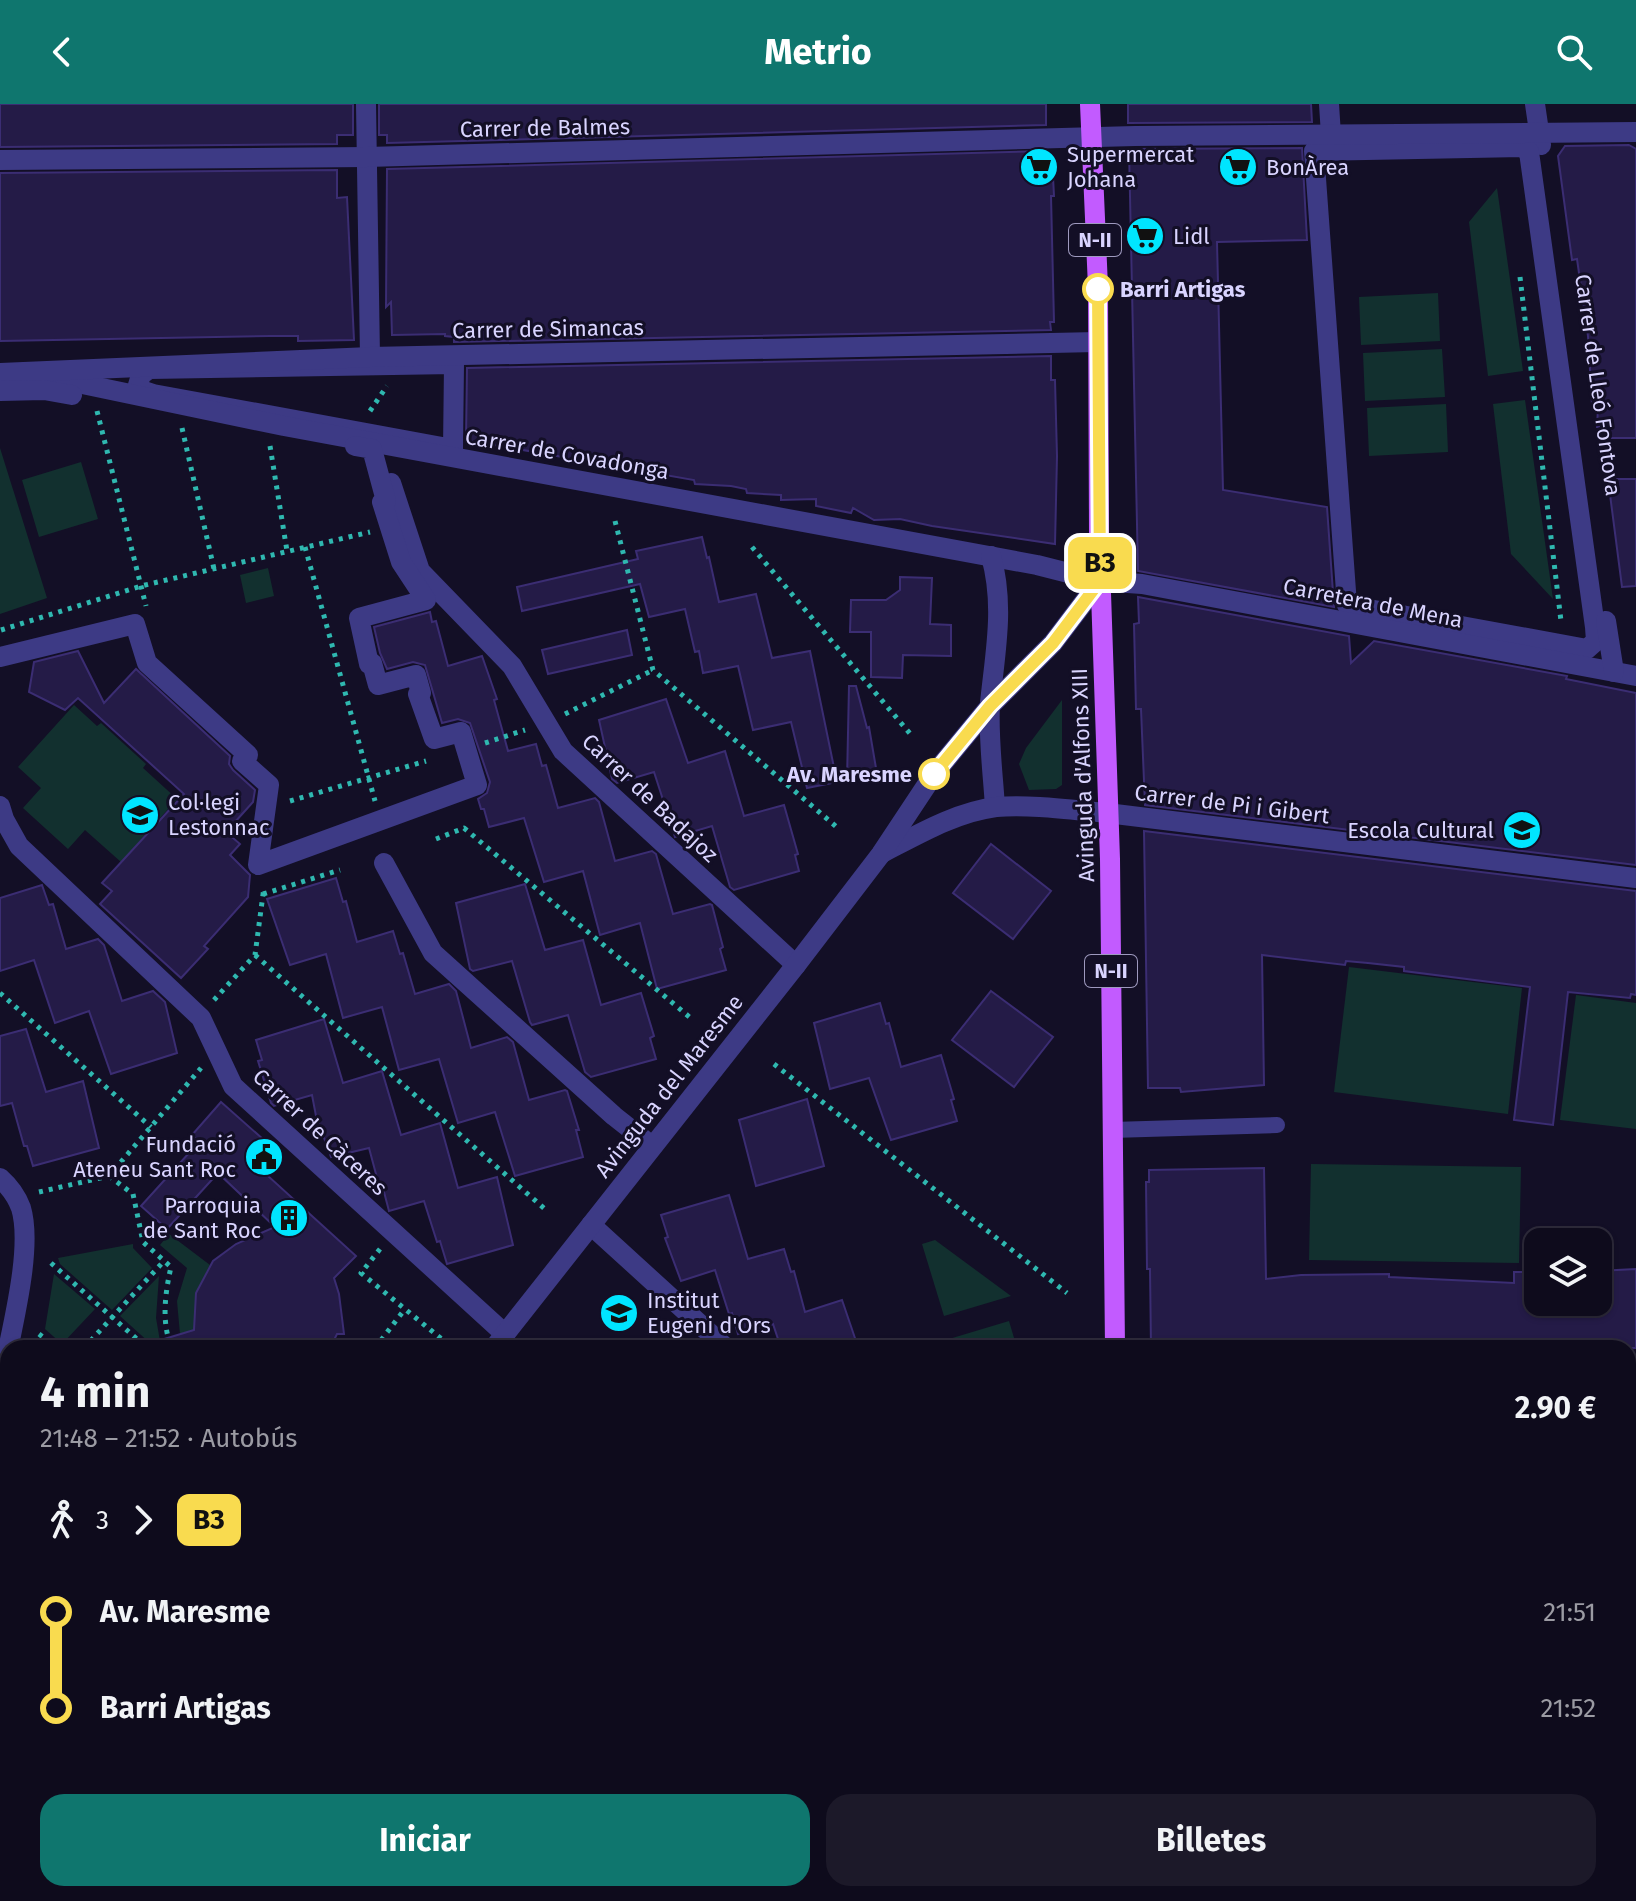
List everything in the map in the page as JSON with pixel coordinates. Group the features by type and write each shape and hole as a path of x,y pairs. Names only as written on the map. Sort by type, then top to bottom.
{"main road":[{"name":"Avinguda d'Alfons XIII","path":"1090,104 1098,287 1100,581 1107,813 1115,1340"}],"street":[{"path":"366,104 370,357"},
{"name":"Carrer de Lleó Fontova","path":"1535,104 1614,672"},
{"name":"Carrer de Balmes","path":"0,160 367,157 1091,139 1330,120 1540,133 1636,132"},
{"path":"1522,147 1529,152 1596,641 1591,648 1347,605 1315,155 1314,151 1522,147"},
{"name":"Carrer de Simancas","path":"0,373 370,357 1097,342"},
{"path":"454,364 453,449 148,393 138,385 139,378 146,370 153,369 401,365 454,364"},
{"name":"Carrer de Covadonga","path":"25,372 284,426 1049,567 1100,581"},
{"path":"0,391 44,390 372,449 386,501 382,502 401,562 426,600 359,618 369,664 372,663 378,685 416,675 421,693 418,694 434,739 461,732 477,785 258,865 269,785 242,761 248,755 147,663 135,624 0,657"},
{"name":"Carrer de Badajoz","path":"383,444 386,469 420,571 512,666 563,751 796,965"},
{"path":"991,556 996,575 999,639 990,706 995,807"},
{"name":"Carretera de Mena","path":"1100,581 1142,584 1636,676"},
{"name":"Avinguda del Maresme","path":"501,1340 881,854 934,774 990,706 1053,643 1100,581"},
{"name":"Carrer de Càceres","path":"0,806 19,846 201,1018 233,1086 499,1340"},
{"name":"Avinguda del Maresme","path":"881,854 943,823 995,807 1107,813"},
{"name":"Carrer de Pi i Gibert","path":"1107,813 1636,878"},
{"path":"384,863 433,953 614,1116 652,1146"},
{"path":"0,1178 9,1185 21,1208 24,1235 9,1340"},
{"path":"591,1225 717,1340"}],"lane":[{"path":"1112,1130 1277,1125"}],"path":[{"path":"1520,276 1562,630"},
{"path":"355,431 401,365"},
{"path":"97,411 148,614"},
{"path":"182,428 214,569"},
{"path":"270,446 287,551"},
{"path":"615,521 653,670 839,829"},
{"path":"0,630 141,586 371,531"},
{"path":"305,547 377,813"},
{"path":"752,547 912,736"},
{"path":"560,717 653,670"},
{"path":"277,804 466,750 526,729"},
{"path":"436,839 464,828 693,1020"},
{"path":"208,1007 255,955 268,861"},
{"path":"263,894 340,870"},
{"path":"255,955 546,1210"},
{"path":"0,993 151,1127"},
{"path":"38,1193 109,1176 204,1064"},
{"path":"774,1064 1067,1293"},
{"path":"109,1176 133,1194 143,1242 171,1267 166,1305 171,1340"},
{"path":"380,1249 361,1273 443,1340"},
{"path":"91,1340 164,1261"},
{"path":"51,1263 138,1340"},
{"path":"381,1340 405,1309"},
{"path":"39,1334 47,1340"}],"green space":[{"path":"1497,188 1523,371 1488,376 1469,222"},
{"path":"1438,293 1440,341 1361,345 1359,297"},
{"path":"1442,349 1445,397 1365,401 1363,353"},
{"path":"1525,400 1553,599 1511,554 1493,404"},
{"path":"1446,404 1448,452 1369,456 1367,408"},
{"path":"0,448 47,598 0,614"},
{"path":"81,462 98,519 39,537 22,480"},
{"path":"268,568 274,596 246,603 240,575"},
{"path":"1062,700 1062,785 1056,789 1029,790 1019,764 1026,748"},
{"path":"74,705 97,726 101,723 146,764 143,768 177,799 121,862 85,830 68,849 23,808 41,788 18,767"},
{"path":"1349,967 1522,988 1508,1114 1334,1092"},
{"path":"1576,995 1636,1003 1636,1129 1560,1120"},
{"path":"1311,1164 1521,1167 1519,1263 1309,1260"},
{"path":"169,1234 210,1265 196,1293 196,1329 180,1334 177,1301 187,1268 160,1245"},
{"path":"935,1240 1011,1296 944,1316 922,1244"},
{"path":"133,1244 133,1248 152,1268 112,1310 60,1264 58,1258"},
{"path":"54,1274 95,1309 66,1340 57,1340 45,1329"},
{"path":"159,1276 156,1318 160,1340 147,1340 120,1316"},
{"path":"1009,1321 1015,1340 946,1340"}],"building":[{"path":"0,104 353,104 353,135 337,135 337,144 0,147"},
{"path":"379,104 1046,104 1046,125 387,143 387,135 379,135"},
{"path":"1128,104 1311,104 1312,122 1128,123"},
{"path":"1629,145 1636,149 1636,438 1602,438 1600,427 1597,427 1598,408 1592,404 1588,336 1577,259 1572,260 1558,156 1565,146"},
{"path":"1302,148 1307,240 1217,242 1223,490 1327,507 1334,607 1138,571 1129,149"},
{"path":"1046,151 1052,157 1054,196 1051,196 1054,322 1050,322 1051,330 454,342 454,337 445,334 392,335 391,302 386,307 387,169"},
{"path":"337,170 337,198 347,197 354,340 298,341 298,336 270,336 0,341 0,173"},
{"path":"1051,356 1051,380 1055,380 1057,456 1055,544 900,519 874,520 853,508 851,513 816,506 816,499 781,500 781,495 747,493 746,489 731,486 695,484 694,480 466,440 467,368"},
{"path":"1608,479 1636,479 1636,586 1622,587"},
{"path":"702,537 719,602 756,594 772,658 810,651 837,782 807,788 791,722 753,730 738,666 703,673 685,609 649,617 640,584 522,611 517,587 638,559 636,551"},
{"path":"900,577 932,578 930,624 951,625 951,656 903,655 902,678 871,677 871,632 850,632 851,600 886,600 900,590"},
{"path":"1138,597 1349,636 1351,663 1374,641 1567,676 1566,679 1636,693 1636,865 1145,805 1141,709 1136,709 1134,624 1139,623"},
{"path":"430,612 432,622 436,621 448,666 482,656 497,699 494,700 508,751 536,744 542,766 546,765 558,808 595,798 599,802 615,861 652,851 656,854 673,914 712,905 726,970 657,989 640,923 600,935 583,871 544,882 524,818 489,827 478,799 487,793 490,782 470,723 458,719 442,723 425,665 413,662 387,669 380,653 374,627"},
{"path":"627,630 632,655 548,674 542,650"},
{"path":"78,651 104,703 136,669 230,756 229,764 233,770 255,790 253,802 226,832 240,844 230,855 250,875 248,897 204,946 208,949 181,978 100,904 112,891 102,883 184,794 78,698 65,710 29,692 34,662"},
{"path":"849,686 856,686 869,727 877,774 847,780"},
{"path":"666,699 688,763 725,751 744,816 784,805 798,854 795,855 799,871 734,890 730,887 712,826 675,837 654,772 617,783 612,779 599,720"},
{"path":"1144,831 1636,891 1636,995 1631,994 1630,998 1568,992 1553,1125 1514,1120 1530,987 1404,971 1404,967 1368,963 1346,961 1345,965 1262,955 1264,1085 1181,1092 1180,1088 1148,1088"},
{"path":"991,844 1051,891 1013,939 953,893"},
{"path":"336,878 357,942 393,931 415,994 449,984 456,991 471,1048 507,1037 513,1042 529,1100 567,1091 579,1130 576,1130 583,1157 515,1176 495,1112 458,1123 439,1059 399,1070 382,1007 343,1018 326,954 290,965 267,899"},
{"path":"525,884 545,950 583,940 601,1005 641,993 654,1036 650,1038 656,1059 591,1077 585,1072 568,1015 532,1025 512,961 473,971 470,969 456,903"},
{"path":"42,885 49,905 53,904 66,949 98,939 104,945 122,1001 153,991 165,1002 177,1053 111,1074 89,1011 55,1023 34,960 0,971 0,898"},
{"path":"991,991 1053,1037 1014,1087 952,1040"},
{"path":"880,1003 901,1067 941,1055 957,1121 891,1140 869,1078 830,1089 814,1023"},
{"path":"324,1019 343,1083 382,1071 401,1135 440,1123 458,1188 497,1177 513,1245 447,1264 424,1201 389,1211 369,1148 331,1157 312,1095 274,1106 271,1103 258,1061 262,1060 256,1040"},
{"path":"26,1029 46,1092 83,1081 99,1148 33,1166 12,1103 0,1106 0,1036"},
{"path":"807,1099 824,1166 756,1186 739,1120"},
{"name":"Parroquia de Sant Roc","path":"221,1102 273,1148 257,1166 356,1256 334,1278 344,1334 337,1334 334,1340 161,1340 194,1330 196,1293 213,1261 236,1244 275,1227 218,1173 167,1229 141,1206 199,1142 192,1135"},
{"path":"1264,1168 1266,1279 1301,1275 1389,1274 1389,1277 1514,1283 1514,1272 1524,1272 1524,1316 1612,1316 1612,1270 1636,1269 1636,1340 1151,1340 1150,1269 1147,1269 1146,1182 1149,1182 1149,1170"},
{"path":"729,1195 748,1259 784,1249 791,1272 794,1271 805,1312 842,1300 856,1340 778,1340 773,1324 738,1334 715,1270 681,1281 665,1238 668,1237 661,1215"}],"bus line":[{"name":"B3","path":"934,774 990,706 1053,643 1100,581 1098,289"}],"place":[{"name":"Supermercat Johana","path":"1039,167"},
{"name":"BonÀrea","path":"1238,167"},
{"name":"Lidl","path":"1145,236"},
{"name":"Barri Artigas","path":"1098,289"},
{"name":"Av. Maresme","path":"934,774"},
{"name":"Col·legi Lestonnac","path":"140,815"},
{"name":"Escola Cultural","path":"1522,830"},
{"name":"Fundació Ateneu Sant Roc","path":"264,1157"},
{"name":"Parroquia de Sant Roc","path":"289,1218"},
{"name":"Institut Eugeni d'Ors","path":"619,1313"}]}
